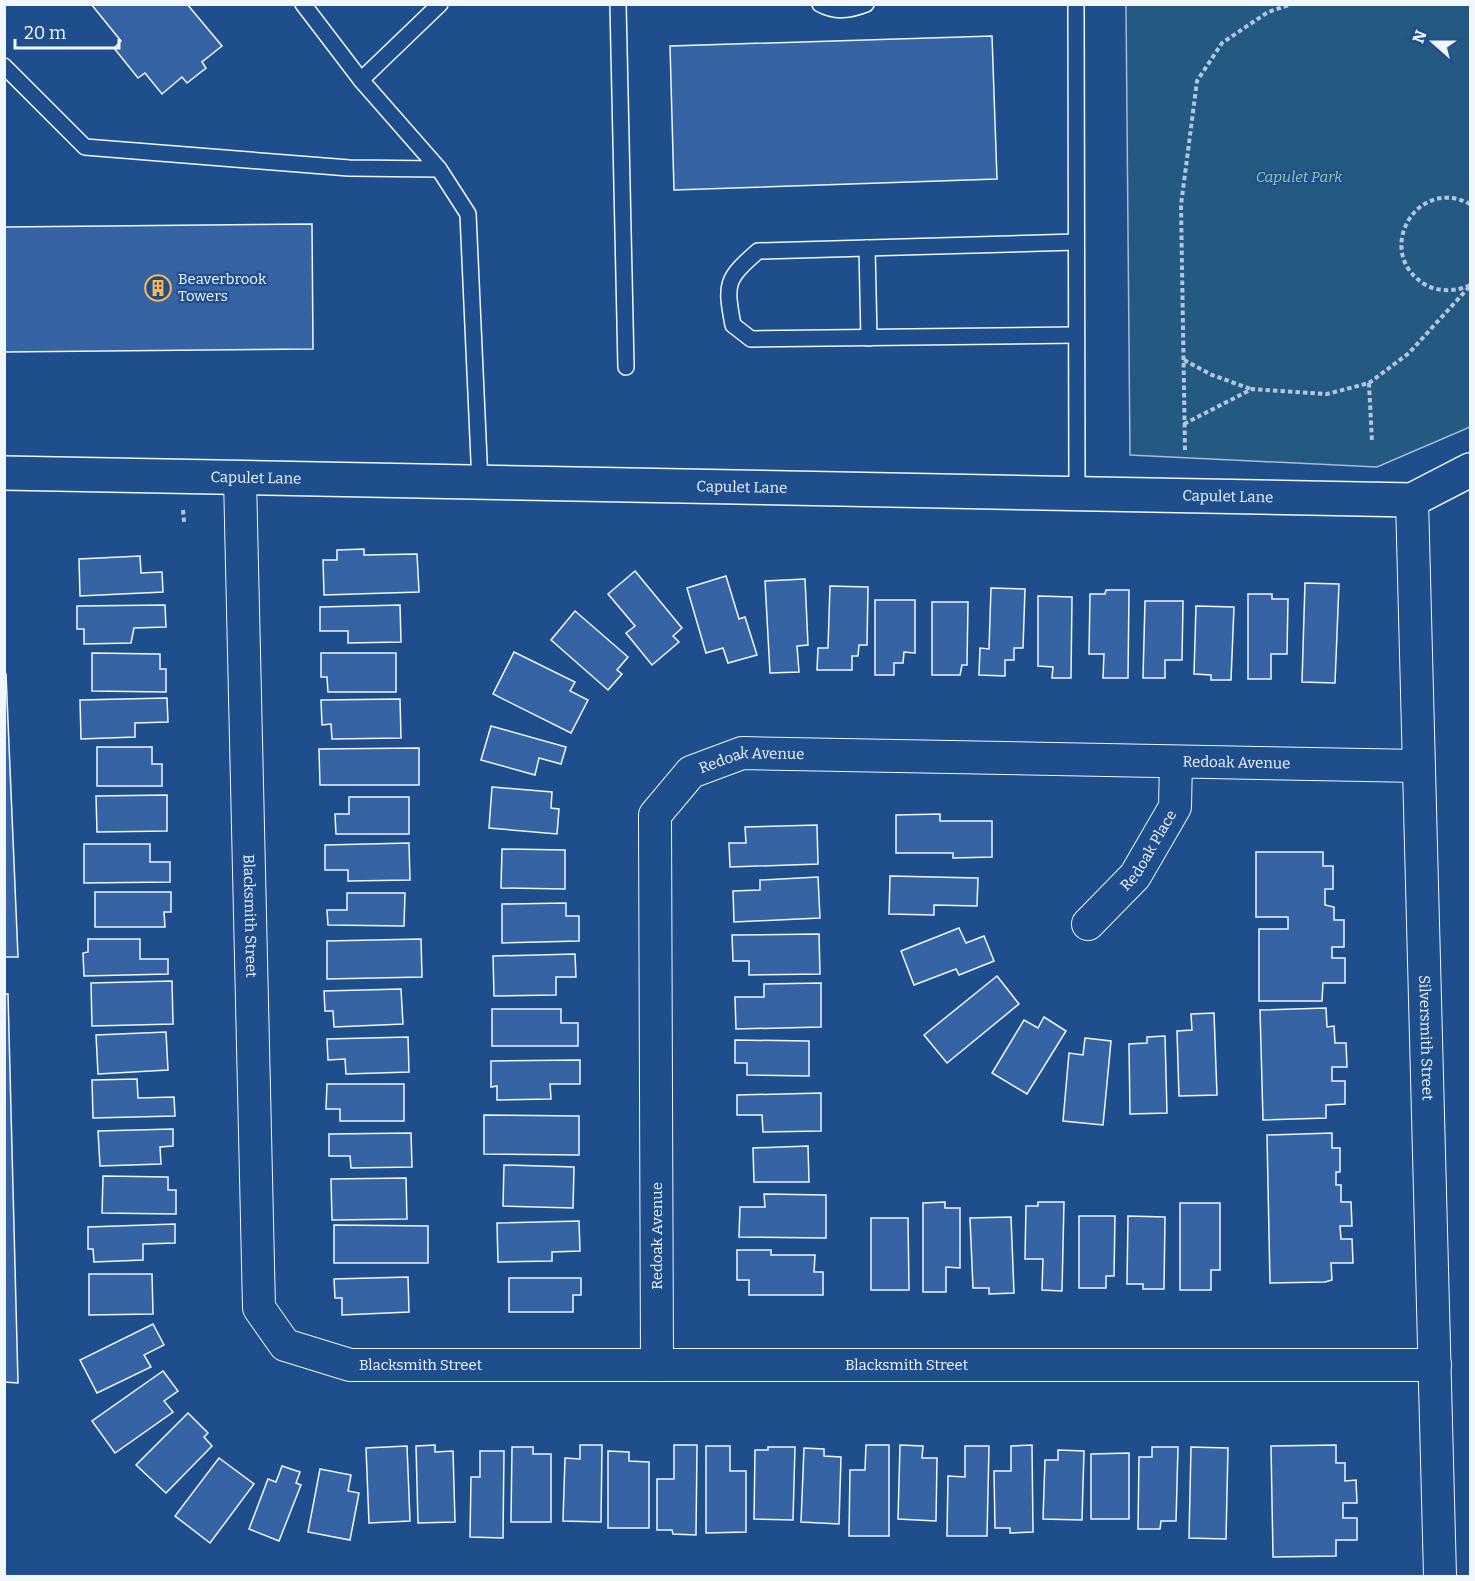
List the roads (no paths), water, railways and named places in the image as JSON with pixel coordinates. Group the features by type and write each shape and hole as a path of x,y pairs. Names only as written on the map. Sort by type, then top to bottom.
{"street":[{"name":"Capulet Lane","path":"4,473 1412,500 1470,470"},
{"name":"Blacksmith Street","path":"240,478 259,1308 285,1345 350,1365 1435,1365"},
{"name":"Silversmith Street","path":"1412,500 1440,1576"},
{"name":"Redoak Avenue","path":"657,1365 655,815 691,772 742,753 1419,766"},
{"name":"Redoak Place","path":"1088,924 1135,876 1174,807 1176,762"}],"lane":[{"path":"303,4 361,80 439,169 468,214 480,483"},
{"path":"361,80 440,4"},
{"path":"618,4 626,367"},
{"path":"820,4 828,9 848,11 866,4"},
{"path":"1076,4 1077,494"},
{"path":"4,66 85,147 349,168 439,169"},
{"path":"1076,242 758,251 736,271 727,293 733,325 751,339 1076,335"},
{"path":"867,248 868,338"}],"place":[{"name":"Beaverbrook Towers","path":"158,288"}],"park label":[{"name":"Capulet Park","path":"1299,177"}]}
